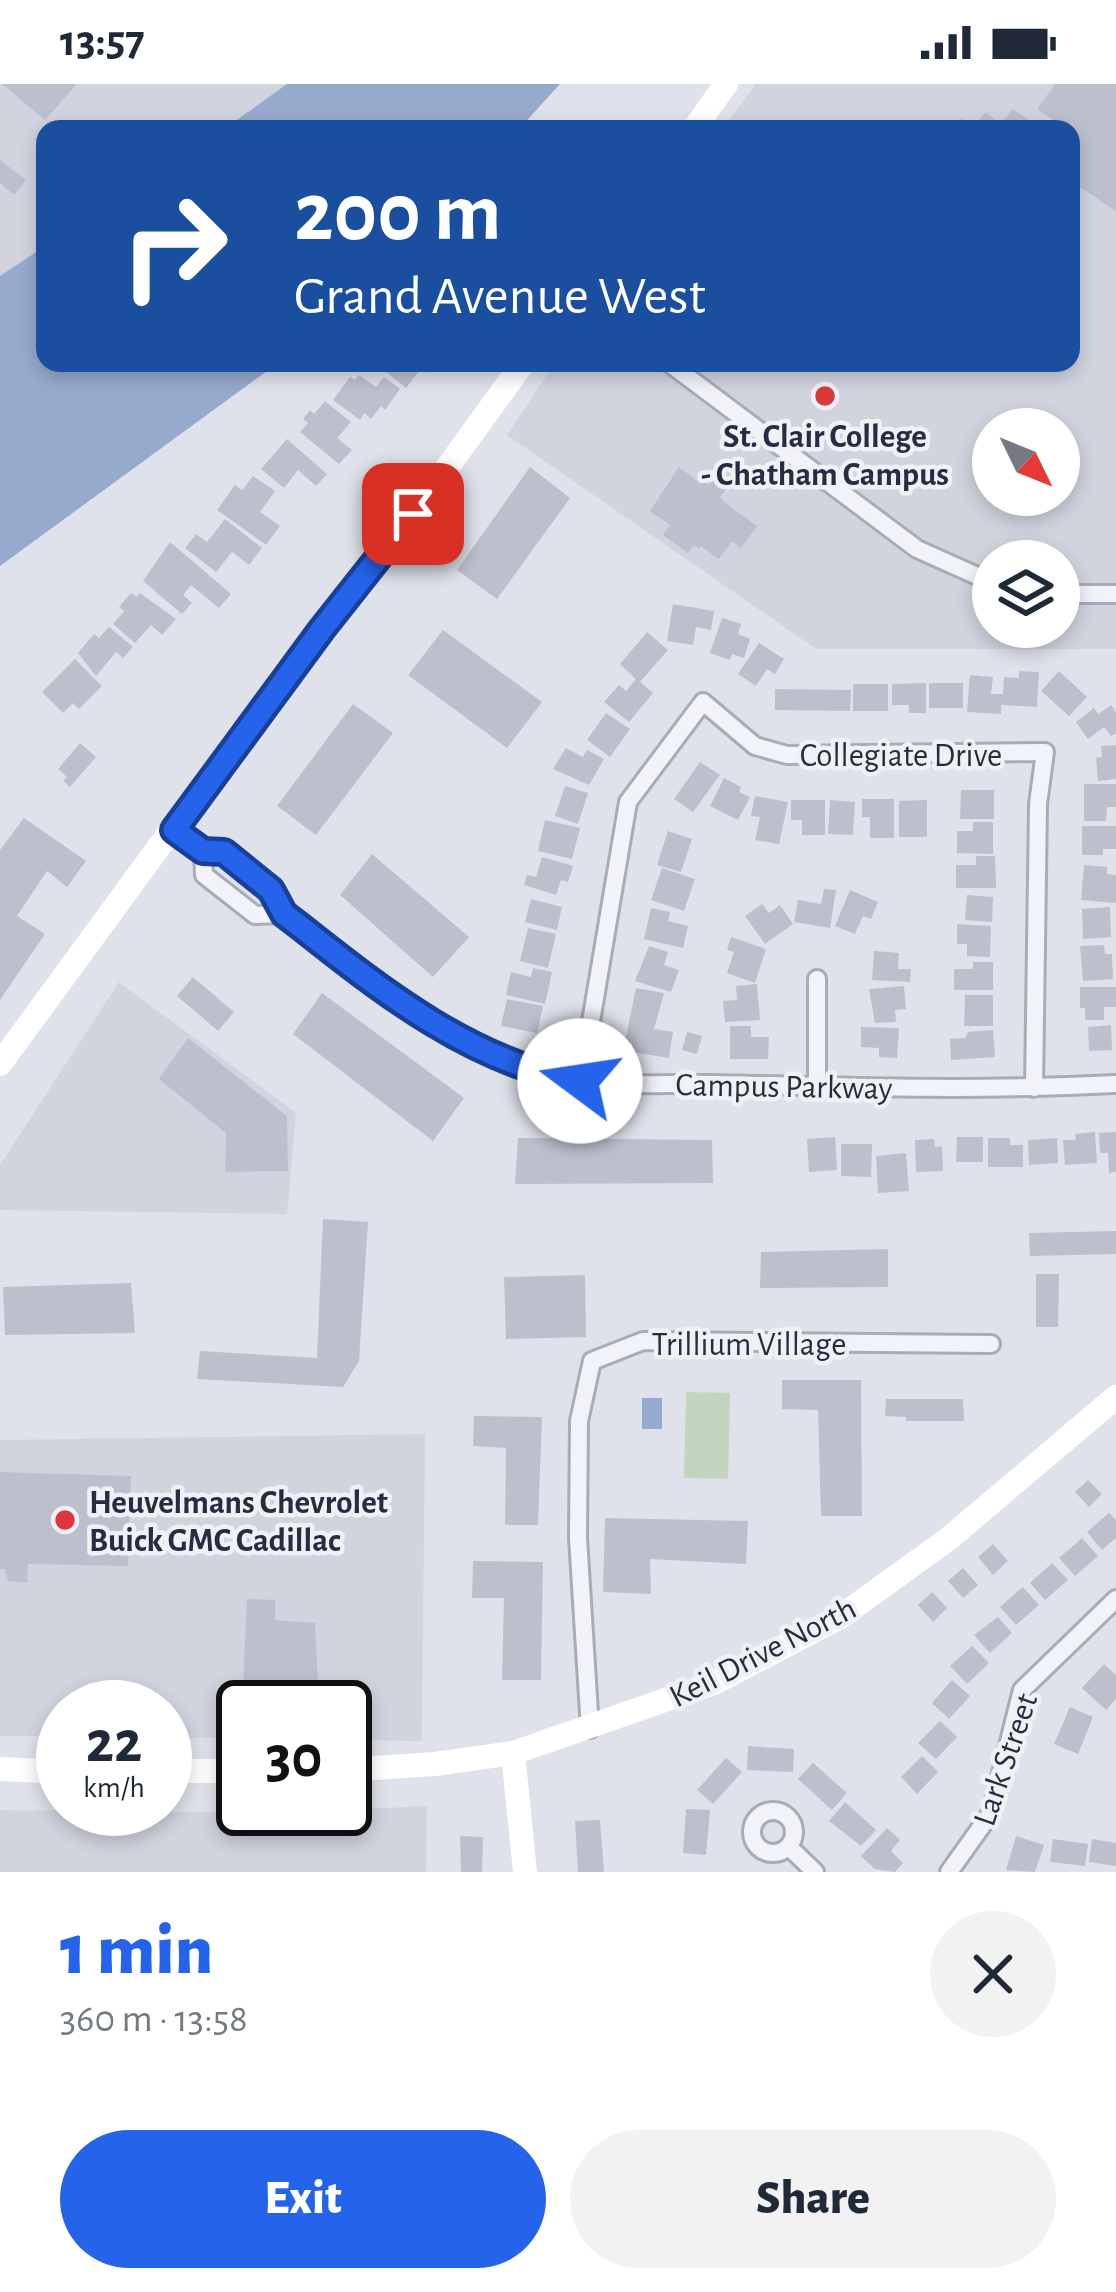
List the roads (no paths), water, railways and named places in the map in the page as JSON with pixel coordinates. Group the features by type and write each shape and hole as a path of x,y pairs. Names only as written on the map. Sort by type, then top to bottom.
{"street":[{"path":"700,120 726,84"},
{"path":"0,1064 516,372"},
{"path":"681,372 916,549 972,574"},
{"path":"1080,594 1116,594"},
{"name":"Collegiate Drive","path":"580,1081 628,802 703,701 755,746 787,755 1045,752 1038,805 1034,1088"},
{"name":"Campus Parkway","path":"174,830 203,851 224,852 271,890 284,914 460,1039 540,1074 580,1081 817,1087 1116,1084"},
{"name":"Campus Parkway","path":"203,851 204,875 255,915 284,914"},
{"path":"817,979 817,1087"},
{"name":"Trillium Village","path":"590,1729 578,1515 579,1421 592,1361 643,1341 992,1344"},
{"name":"Keil Drive North","path":"372,1768 513,1754 714,1683 840,1617 947,1540 1116,1396"},
{"name":"Lark Street","path":"949,1872 991,1813 1022,1690 1116,1599"},
{"path":"513,1754 525,1872"},
{"path":"0,1769 36,1771"},
{"path":"789,1846 815,1872"}],"water":[{"path":"287,84 560,84 527,120 237,120"},
{"path":"36,252 36,372 266,372 0,566 0,276"},
{"path":"642,1398 662,1398 662,1429 642,1429"}],"place":[{"name":"St. Clair College - Chatham Campus","path":"825,396"},
{"name":"Heuvelmans Chevrolet Buick GMC Cadillac","path":"65,1520"}]}
